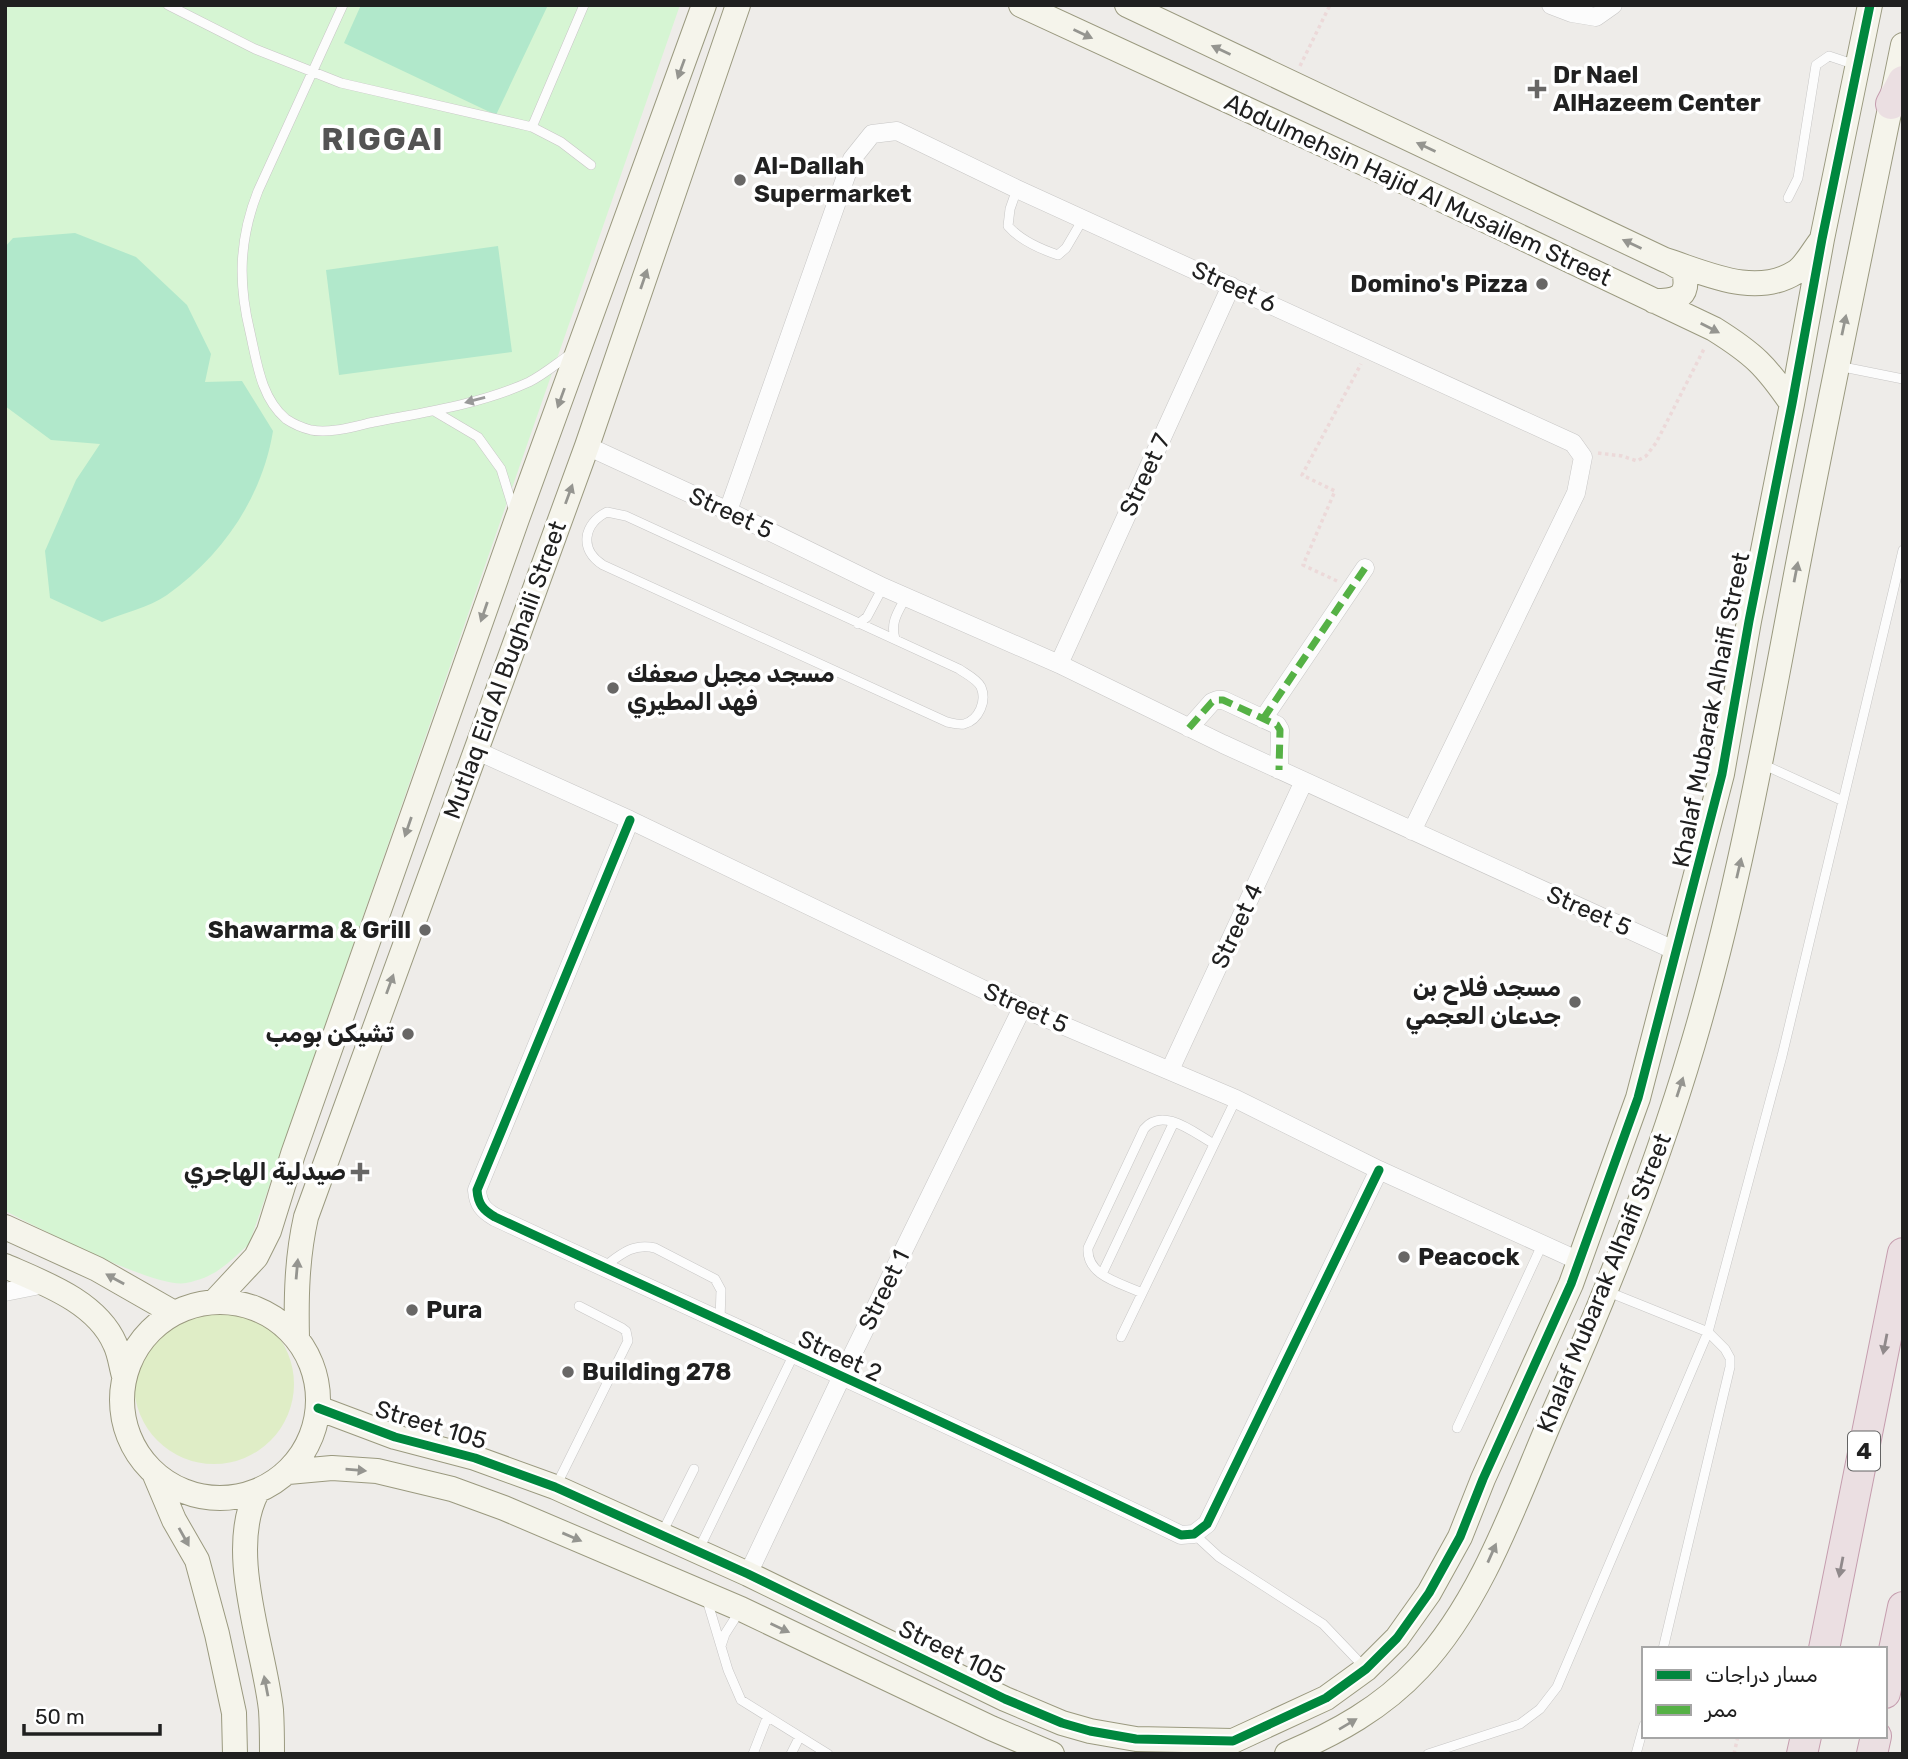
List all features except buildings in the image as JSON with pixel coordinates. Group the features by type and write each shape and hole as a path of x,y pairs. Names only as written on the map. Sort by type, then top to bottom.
{"highway":[{"name":"4","path":"1825,1647 1903,1252"},
{"path":"1887,1683 1903,1607"}],"street":[{"name":"Mutlaq Eid Al Bughaili Street","path":"215,1301 256,1257 269,1231 293,1154 517,519 705,5"},
{"name":"Mutlaq Eid Al Bughaili Street","path":"297,1338 299,1248 306,1217 587,446 738,5"},
{"name":"Abdulmehsin Hajid Al Musailem Street","path":"1021,5 1411,185 1714,330 1746,349 1769,370 1792,404"},
{"name":"Abdulmehsin Hajid Al Musailem Street","path":"1126,5 1665,260 1733,282 1766,283 1797,272 1822,239"},
{"path":"1551,5 1572,13 1595,17 1613,5"},
{"name":"Khalaf Mubarak Alhaifi Street","path":"1483,1479 1580,1261 1638,1098 1722,774 1822,239 1870,5"},
{"name":"Khalaf Mubarak Alhaifi Street","path":"1519,1492 1638,1210 1693,1047 1722,940 1760,763 1836,366 1897,92 1903,45"},
{"name":"Street 6","path":"728,511 852,159 872,134 897,131 1017,189 1573,443 1583,457"},
{"path":"1654,301 1672,301 1685,290 1684,271 1665,260"},
{"name":"Street 7","path":"1059,664 1231,286"},
{"name":"Street 5","path":"587,446 883,587 1059,664 1279,770 1676,951"},
{"path":"1412,831 1576,493 1583,457"},
{"path":"1263,719 1365,568"},
{"path":"1749,621 1758,635 1767,638 1782,631 1787,623"},
{"path":"1739,675 1744,668 1752,664 1762,665 1776,677"},
{"path":"1189,728 1212,702 1217,700 1276,725 1280,730 1279,770"},
{"name":"Street 5","path":"475,750 631,820 1022,1008 1236,1099 1379,1170 1580,1261"},
{"name":"Street 4","path":"1170,1070 1304,781"},
{"name":"Street 2","path":"631,820 477,1190 478,1202 485,1212 793,1356 1049,1471 1181,1535 1194,1534"},
{"name":"Street 1","path":"748,1574 1022,1008"},
{"path":"1194,1534 1207,1524 1379,1170"},
{"path":"5,1227 97,1269 174,1313"},
{"path":"5,1266 45,1284 95,1316 116,1346 124,1376"},
{"path":"5,1292 45,1284"},
{"path":"215,1301 246,1304 274,1317 297,1338 310,1359 317,1384 318,1408 313,1432 303,1453 288,1472 257,1492 230,1499 204,1498 178,1490 155,1475 137,1455 125,1430 121,1403 124,1376 135,1351 151,1329 174,1313 200,1303 215,1301"},
{"name":"Street 105","path":"318,1408 395,1437 475,1458 555,1487 748,1574 1005,1699 1062,1723 1136,1739 1233,1741 1326,1698 1366,1669 1396,1638 1429,1593 1460,1537 1483,1479"},
{"path":"288,1472 332,1468 377,1471 452,1489 504,1508 741,1609 991,1728 1052,1754"},
{"path":"155,1475 174,1520 197,1560 234,1713 235,1754"},
{"path":"1483,1479 1488,1489 1497,1495 1508,1496 1519,1492"},
{"path":"257,1492 248,1508 243,1542 271,1710 272,1754"},
{"path":"1287,1754 1326,1737 1370,1711 1421,1667 1459,1618 1481,1578 1519,1492"},
{"path":"991,1728 1006,1714 1008,1707 1005,1699"}],"lane":[{"path":"167,5 255,49 314,73 367,90 532,127 561,142 591,165"},
{"path":"343,5 258,191 251,208 243,244 241,273 244,306 262,382 271,404 288,421 311,430 335,429 434,411 488,397 530,381 579,348"},
{"path":"532,127 583,5"},
{"path":"1788,198 1798,178 1816,65 1829,56 1858,65"},
{"path":"1017,189 1008,226 1016,235 1049,252 1058,255 1066,248 1083,219"},
{"path":"1836,366 1903,379"},
{"path":"434,411 478,437 501,469 517,519"},
{"path":"607,512 626,516 858,624 959,669 976,681 982,688 983,703 975,717 962,724 947,722 603,565 593,558 588,548 588,533 595,518 607,512"},
{"path":"1428,1754 1520,1724 1541,1709 1557,1687 1708,1332 1782,1056 1903,550"},
{"path":"858,624 867,617 883,587"},
{"path":"895,639 892,629 894,618 906,597"},
{"path":"1760,763 1843,801"},
{"path":"1121,1337 1236,1099"},
{"path":"1142,1293 1101,1274 1089,1264 1088,1248 1144,1129 1161,1119 1174,1122 1214,1144"},
{"path":"1101,1274 1174,1122"},
{"path":"1457,1428 1542,1245"},
{"path":"603,1268 630,1248 654,1248 715,1279 722,1290 720,1322"},
{"path":"1606,1291 1708,1332 1730,1357 1730,1367 1663,1647"},
{"path":"555,1487 628,1340 626,1331 622,1328 579,1306"},
{"path":"698,1552 793,1356"},
{"path":"661,1535 694,1469"},
{"path":"1194,1534 1219,1557 1323,1624 1366,1669"},
{"path":"706,1595 734,1688 741,1700 828,1754"},
{"path":"721,1647 725,1634 741,1609"},
{"path":"753,1754 767,1718"},
{"path":"1636,1754 1642,1732"},
{"path":"791,1754 799,1738"}],"path":[{"path":"1292,83 1330,5"},
{"path":"1583,457 1600,453 1637,461 1646,456 1656,443 1714,330"},
{"path":"1352,588 1303,565 1335,491 1302,475 1369,350"}],"green space":[{"path":"5,5 680,5 249,1244 213,1273 186,1283 149,1277 123,1267 5,1211"},
{"path":"361,5 548,5 496,115 344,43"},
{"path":"75,233 136,257 187,305 211,354 205,382 242,381 273,431 260,479 249,502 222,544 187,580 167,595 144,607 102,622 50,598 45,551 76,480 100,444 51,440 5,406 5,247 13,238"},
{"path":"498,246 512,352 339,375 326,270"},
{"path":"214,1304 245,1310 270,1328 288,1353 294,1384 288,1415 270,1440 245,1458 214,1464 183,1458 158,1440 140,1415 134,1384 140,1353 158,1328 183,1310"}],"marked path":[{"path":"1263,719 1365,568"},
{"path":"1189,728 1212,702 1217,700 1223,700 1277,725 1280,730 1279,770"}],"cycle path":[{"path":"318,1408 395,1437 475,1458 555,1487 748,1574 1005,1699 1062,1723 1090,1731 1136,1739 1233,1741 1326,1698 1366,1669 1397,1638 1429,1593 1460,1537 1483,1479 1571,1284 1638,1098 1722,774 1822,239 1870,5"},
{"path":"630,820 477,1190 482,1206 495,1217 1181,1535 1194,1534 1207,1524 1379,1170"}],"place":[{"name":"Dr Nael AlHazeem Center","path":"1537,89"},
{"name":"Al-Dallah Supermarket","path":"740,180"},
{"name":"Domino's Pizza","path":"1542,284"},
{"name":"مسجد مجبل صعفك فهد المطيري","path":"613,688"},
{"name":"Shawarma & Grill","path":"425,930"},
{"name":"مسجد فلاح بن جدعان العجمي","path":"1575,1002"},
{"name":"تشيكن بومب","path":"408,1034"},
{"name":"صيدلية الهاجري","path":"360,1172"},
{"name":"Peacock","path":"1404,1257"},
{"name":"Pura","path":"412,1310"},
{"name":"Building 278","path":"568,1372"}],"district":[{"name":"RIGGAI","path":"383,139"}]}
